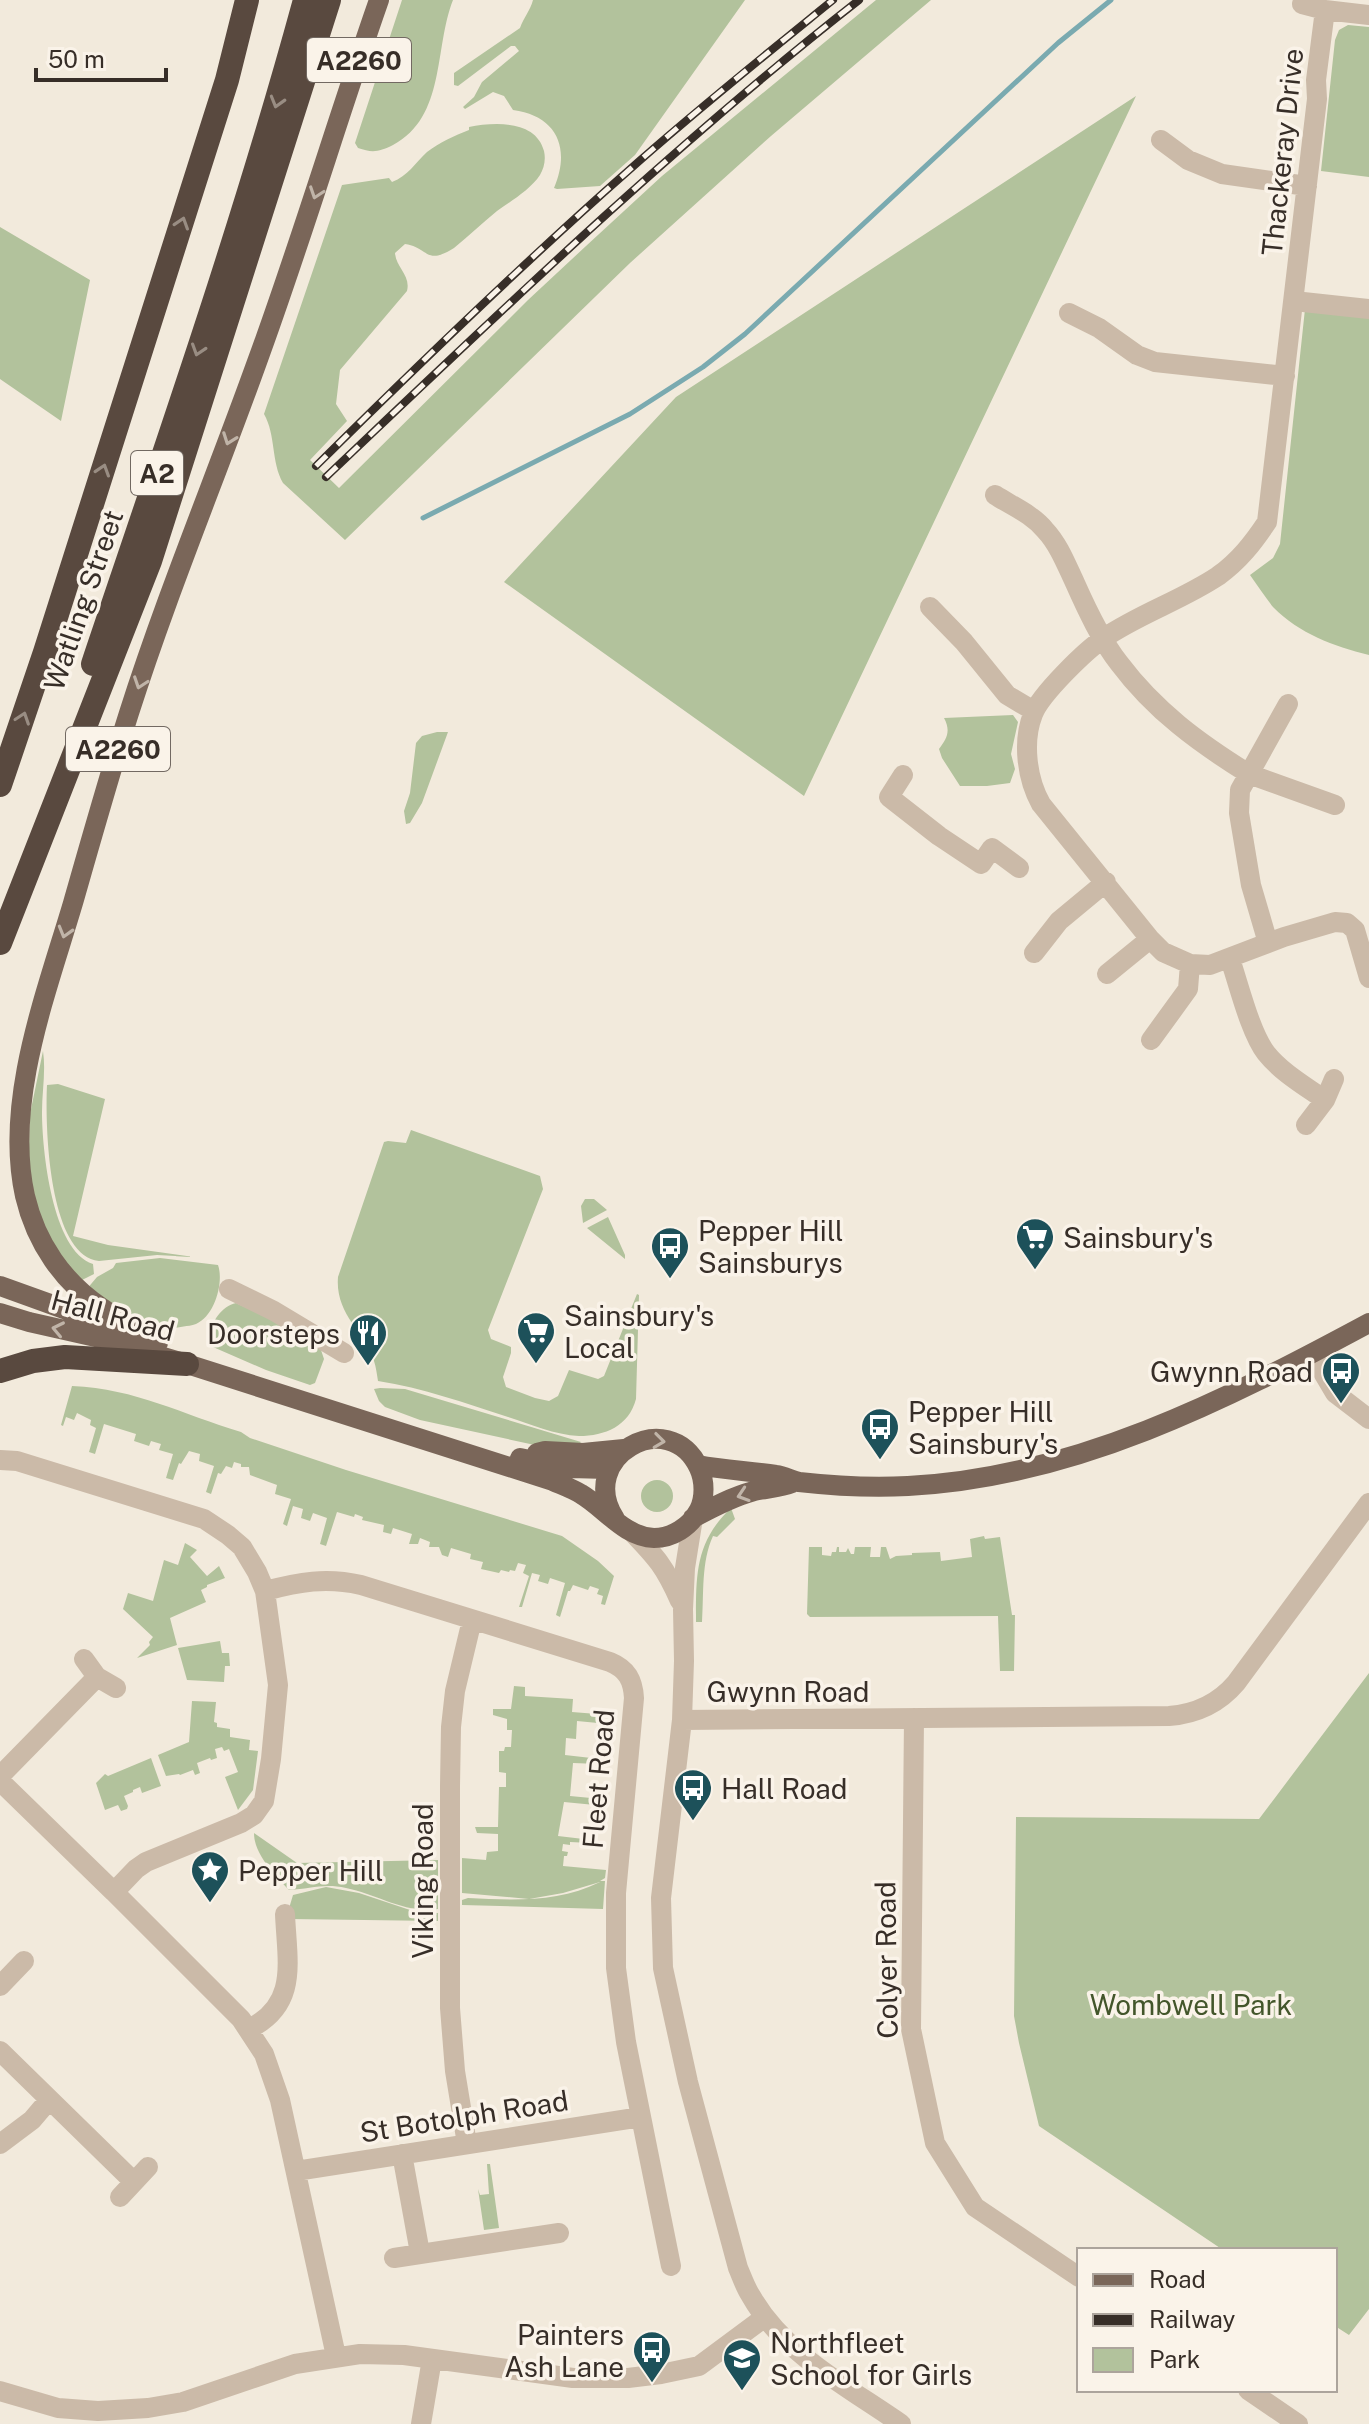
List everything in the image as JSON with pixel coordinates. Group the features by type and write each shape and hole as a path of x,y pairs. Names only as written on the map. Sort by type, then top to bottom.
{"highway":[{"name":"Watling Street","path":"0,785 227,80 247,0"},
{"name":"Watling Street","path":"0,943 273,116 305,0"},
{"path":"134,603 155,546 329,0"},
{"path":"0,943 177,500 293,158 342,0"},
{"path":"0,1371 33,1361 65,1357 187,1364"}],"main road":[{"name":"A2260","path":"158,1343 86,1296 63,1273 41,1241 29,1210 21,1170 19,1117 22,1092 50,983 129,712 275,313 379,0"},
{"name":"Hall Road","path":"0,1286 140,1340 158,1343 425,1430 522,1459 570,1468 608,1469"},
{"name":"Hall Road","path":"0,1313 187,1364 553,1481 582,1494 632,1532"},
{"path":"698,1465 731,1472 780,1475 796,1481 907,1486 963,1481 1028,1469 1093,1450 1148,1429 1312,1354 1369,1323"},
{"name":"Hall Road","path":"522,1459 545,1451 583,1453 624,1449 638,1441 661,1439 678,1445 698,1465 703,1491 693,1518"},
{"path":"615,1519 605,1495 608,1469 624,1449"},
{"path":"632,1532 648,1537 665,1536 740,1495 782,1487 796,1481"}],"street":[{"path":"1302,4 1369,15"},
{"name":"Thackeray Drive","path":"1034,711 1069,670 1103,639 1215,578 1240,559 1267,522 1325,10"},
{"path":"1161,140 1188,160 1222,174 1307,186"},
{"path":"1294,301 1369,309"},
{"path":"1069,313 1099,328 1133,353 1155,362 1285,376"},
{"path":"995,495 1034,519 1052,538 1103,639 1119,663 1158,708 1197,740 1249,774 1335,805"},
{"path":"930,607 964,642 1007,695 1034,711 1028,751 1035,793 1163,952 1190,964 1210,965 1268,943 1337,922 1347,923 1357,935 1369,978"},
{"path":"1268,943 1251,885 1240,823 1239,793 1288,704"},
{"path":"903,775 889,797 981,864 992,848 1019,868"},
{"path":"1034,953 1059,921 1106,882"},
{"path":"1107,974 1150,939"},
{"path":"1230,959 1264,1051 1325,1100"},
{"path":"1151,1040 1188,989 1190,964"},
{"path":"1306,1125 1325,1100 1334,1079"},
{"path":"229,1289 274,1311 344,1353"},
{"path":"1312,1354 1335,1393 1369,1419"},
{"path":"0,1460 17,1461 204,1519 242,1547 265,1591 278,1685 264,1801 254,1815 241,1823 146,1862 114,1892"},
{"name":"Gwynn Road","path":"682,1720 1169,1716 1187,1713 1220,1699 1236,1683 1369,1503"},
{"name":"Hall Road","path":"693,1518 685,1568 682,1720 661,1898 663,1968 688,2082 738,2268 750,2295 765,2317 799,2353 901,2424"},
{"name":"Hall Road","path":"632,1532 668,1572 683,1609"},
{"name":"Fleet Road","path":"265,1591 301,1581 349,1583 396,1595 624,1669 632,1683 634,1698 616,1893 615,1952 619,1999 671,2266"},
{"name":"Viking Road","path":"467,2144 455,2071 449,2000 450,1786 455,1691 472,1620"},
{"path":"84,1659 97,1677 116,1688"},
{"path":"97,1677 0,1778 214,1990 249,2029 272,2072 336,2356"},
{"name":"Colyer Road","path":"914,1718 911,2029 935,2143 975,2207 1077,2276"},
{"path":"249,2029 277,2009 287,1989 285,1914"},
{"path":"0,1986 24,1961"},
{"path":"0,2051 134,2182"},
{"path":"0,2144 26,2125 49,2100"},
{"name":"St Botolph Road","path":"296,2171 641,2117"},
{"path":"402,2154 420,2253"},
{"path":"394,2258 559,2233"},
{"path":"0,2391 58,2408 110,2411 148,2408 184,2401 275,2370 336,2356 383,2354 573,2378 620,2379 699,2366 765,2317"},
{"path":"421,2424 432,2359"},
{"path":"1251,2392 1298,2424"}],"green space":[{"path":"402,0 453,0 436,80 422,117 410,133 384,149 363,150 355,143"},
{"path":"533,0 745,0 635,155 600,186 557,189 554,188 561,160 560,147 550,127 528,113 513,110 504,96 493,92 465,109 463,107 474,97 482,82 519,51 515,46 458,86 454,85 454,73 520,28"},
{"path":"876,0 931,0 771,136 630,263 345,540 283,483 264,414 342,185 389,178 392,182 407,173 432,148 469,130 469,127 479,125 502,124 524,128 540,141 545,154 541,172 531,186 454,248 432,256 405,244 395,253 407,280 407,291 340,370 336,404 347,421 310,460 339,488 528,300 662,176"},
{"path":"1348,25 1369,27 1369,177 1321,171 1335,40 1339,30"},
{"path":"1136,96 804,796 504,582 676,397"},
{"path":"0,227 90,280 61,421 0,379"},
{"path":"1305,309 1369,315 1369,655 1330,643 1294,625 1273,607 1250,575 1273,558 1280,544"},
{"path":"1013,715 1018,722 1011,754 1015,769 1010,783 960,786 939,749 947,734 944,718"},
{"path":"448,732 422,803 410,823 406,824 404,811 410,793 416,743 422,736"},
{"path":"43,1051 42,1104 47,1173 59,1220 68,1240 79,1255 93,1264 94,1274 82,1280 50,1246 28,1179 30,1114"},
{"path":"58,1084 105,1099 73,1236 108,1245 194,1257 157,1255 99,1261 82,1253 69,1236 53,1185 47,1128 47,1085"},
{"path":"411,1130 540,1176 543,1189 488,1330 491,1339 511,1347 503,1377 506,1387 549,1401 558,1396 569,1370 598,1379 604,1376 639,1295 636,1399 628,1416 615,1428 589,1436 561,1434 444,1396 378,1381 369,1350 341,1301 338,1277 384,1142 406,1143"},
{"path":"585,1199 594,1199 607,1210 583,1223 581,1206"},
{"path":"608,1217 625,1255 625,1259 587,1228"},
{"path":"160,1258 218,1265 220,1280 216,1298 203,1320 172,1329 160,1326 127,1313 86,1290 116,1263"},
{"path":"236,1303 283,1325 321,1350 324,1359 315,1383 310,1385 266,1370 213,1347 211,1334 215,1320 224,1309"},
{"path":"72,1386 138,1397 346,1470 562,1536 614,1576 605,1605 601,1604 603,1596 597,1594 599,1589 590,1586 588,1590 573,1585 560,1617 556,1615 565,1583 550,1578 548,1584 538,1581 540,1575 532,1573 522,1607 519,1607 529,1576 523,1573 526,1565 518,1563 515,1571 501,1570 499,1573 481,1569 483,1562 470,1559 471,1554 451,1548 448,1557 442,1555 439,1547 429,1547 430,1542 420,1538 418,1544 409,1544 412,1534 393,1528 391,1534 383,1532 384,1525 362,1520 363,1517 355,1514 354,1517 337,1512 326,1546 320,1544 327,1518 313,1513 310,1521 301,1518 303,1509 293,1506 287,1526 283,1524 291,1499 275,1494 277,1485 250,1475 249,1467 241,1467 241,1464 234,1462 232,1468 226,1466 221,1474 218,1473 211,1494 206,1492 214,1466 199,1461 200,1454 189,1451 179,1463 173,1480 166,1478 173,1454 159,1450 161,1444 151,1441 149,1446 134,1441 136,1434 104,1424 95,1454 89,1452 96,1428 90,1425 91,1420 77,1413 74,1420 66,1417 61,1425"},
{"path":"374,1389 405,1389 581,1442 574,1449 544,1447 420,1420 385,1407"},
{"path":"657,1480 668,1485 673,1496 668,1507 657,1512 646,1507 641,1496 646,1485"},
{"path":"731,1508 735,1519 717,1537 713,1536 709,1546 702,1622 696,1622 700,1560 710,1534"},
{"path":"984,1536 985,1539 1000,1537 1012,1615 1015,1615 1014,1671 1000,1671 998,1616 810,1617 807,1614 809,1547 822,1547 822,1555 831,1556 837,1547 839,1552 846,1552 848,1548 854,1554 855,1547 871,1547 870,1557 880,1557 881,1547 886,1547 890,1559 912,1553 940,1552 941,1561 972,1557 970,1539"},
{"path":"185,1543 197,1550 190,1557 207,1576 219,1566 225,1578 201,1590 206,1602 170,1618 177,1645 137,1658 150,1645 153,1637 123,1609 128,1593 153,1601 164,1560 178,1565"},
{"path":"220,1641 222,1653 229,1653 230,1666 225,1666 224,1682 187,1680 178,1648"},
{"name":"Wombwell Park","path":"1369,1673 1369,2309 1349,2335 1337,2327 1337,2248 1220,2248 1039,2126 1014,2016 1016,1817 1259,1819"},
{"path":"514,1686 525,1687 525,1696 573,1699 572,1712 597,1714 598,1723 577,1721 576,1739 566,1738 565,1755 600,1759 599,1764 573,1763 570,1796 591,1798 595,1805 564,1802 558,1836 592,1840 590,1843 563,1844 562,1851 568,1852 564,1856 563,1866 606,1870 605,1878 600,1881 605,1881 603,1909 462,1905 462,1900 468,1898 528,1899 462,1893 462,1858 486,1860 487,1852 498,1851 498,1834 477,1833 475,1827 498,1827 499,1787 506,1787 506,1773 499,1772 499,1751 511,1747 512,1730 507,1730 507,1719 493,1715 493,1709 511,1709","holes":["600,1882 568,1894 530,1899 563,1893"]},
{"path":"192,1701 216,1702 214,1722 217,1727 230,1729 230,1737 250,1740 249,1750 258,1751 253,1790 238,1810 225,1777 238,1772 229,1749 215,1749 217,1758 197,1763 200,1773 195,1775 193,1770 166,1776 158,1755 189,1742"},
{"path":"151,1758 161,1786 142,1793 140,1787 124,1796 127,1809 121,1811 118,1805 105,1810 96,1783 105,1774 108,1776"},
{"path":"254,1833 297,1863 438,1860 438,1909 414,1909 338,1887 289,1890 261,1856"},
{"path":"326,1887 359,1893 416,1912 438,1913 438,1921 290,1919 293,1895"},
{"path":"487,2164 490,2164 499,2228 484,2230 478,2189 480,2195 489,2194"}],"waterway":[{"path":"423,518 630,414 703,367 745,334 1058,43 1111,0"}],"railway":[{"path":"316,466 470,316 588,207 833,0"},
{"path":"326,477 653,172 859,0"}],"place":[{"name":"Sainsbury's","path":"1035,1271"},
{"name":"Pepper Hill Sainsburys","path":"670,1280"},
{"name":"Sainsbury's Local","path":"536,1365"},
{"name":"Doorsteps","path":"368,1367"},
{"name":"Gwynn Road","path":"1341,1405"},
{"name":"Pepper Hill Sainsbury's","path":"880,1461"},
{"name":"Hall Road","path":"693,1822"},
{"name":"Pepper Hill","path":"210,1904"},
{"name":"Painters Ash Lane","path":"652,2384"},
{"name":"Northfleet School for Girls","path":"742,2392"}]}
